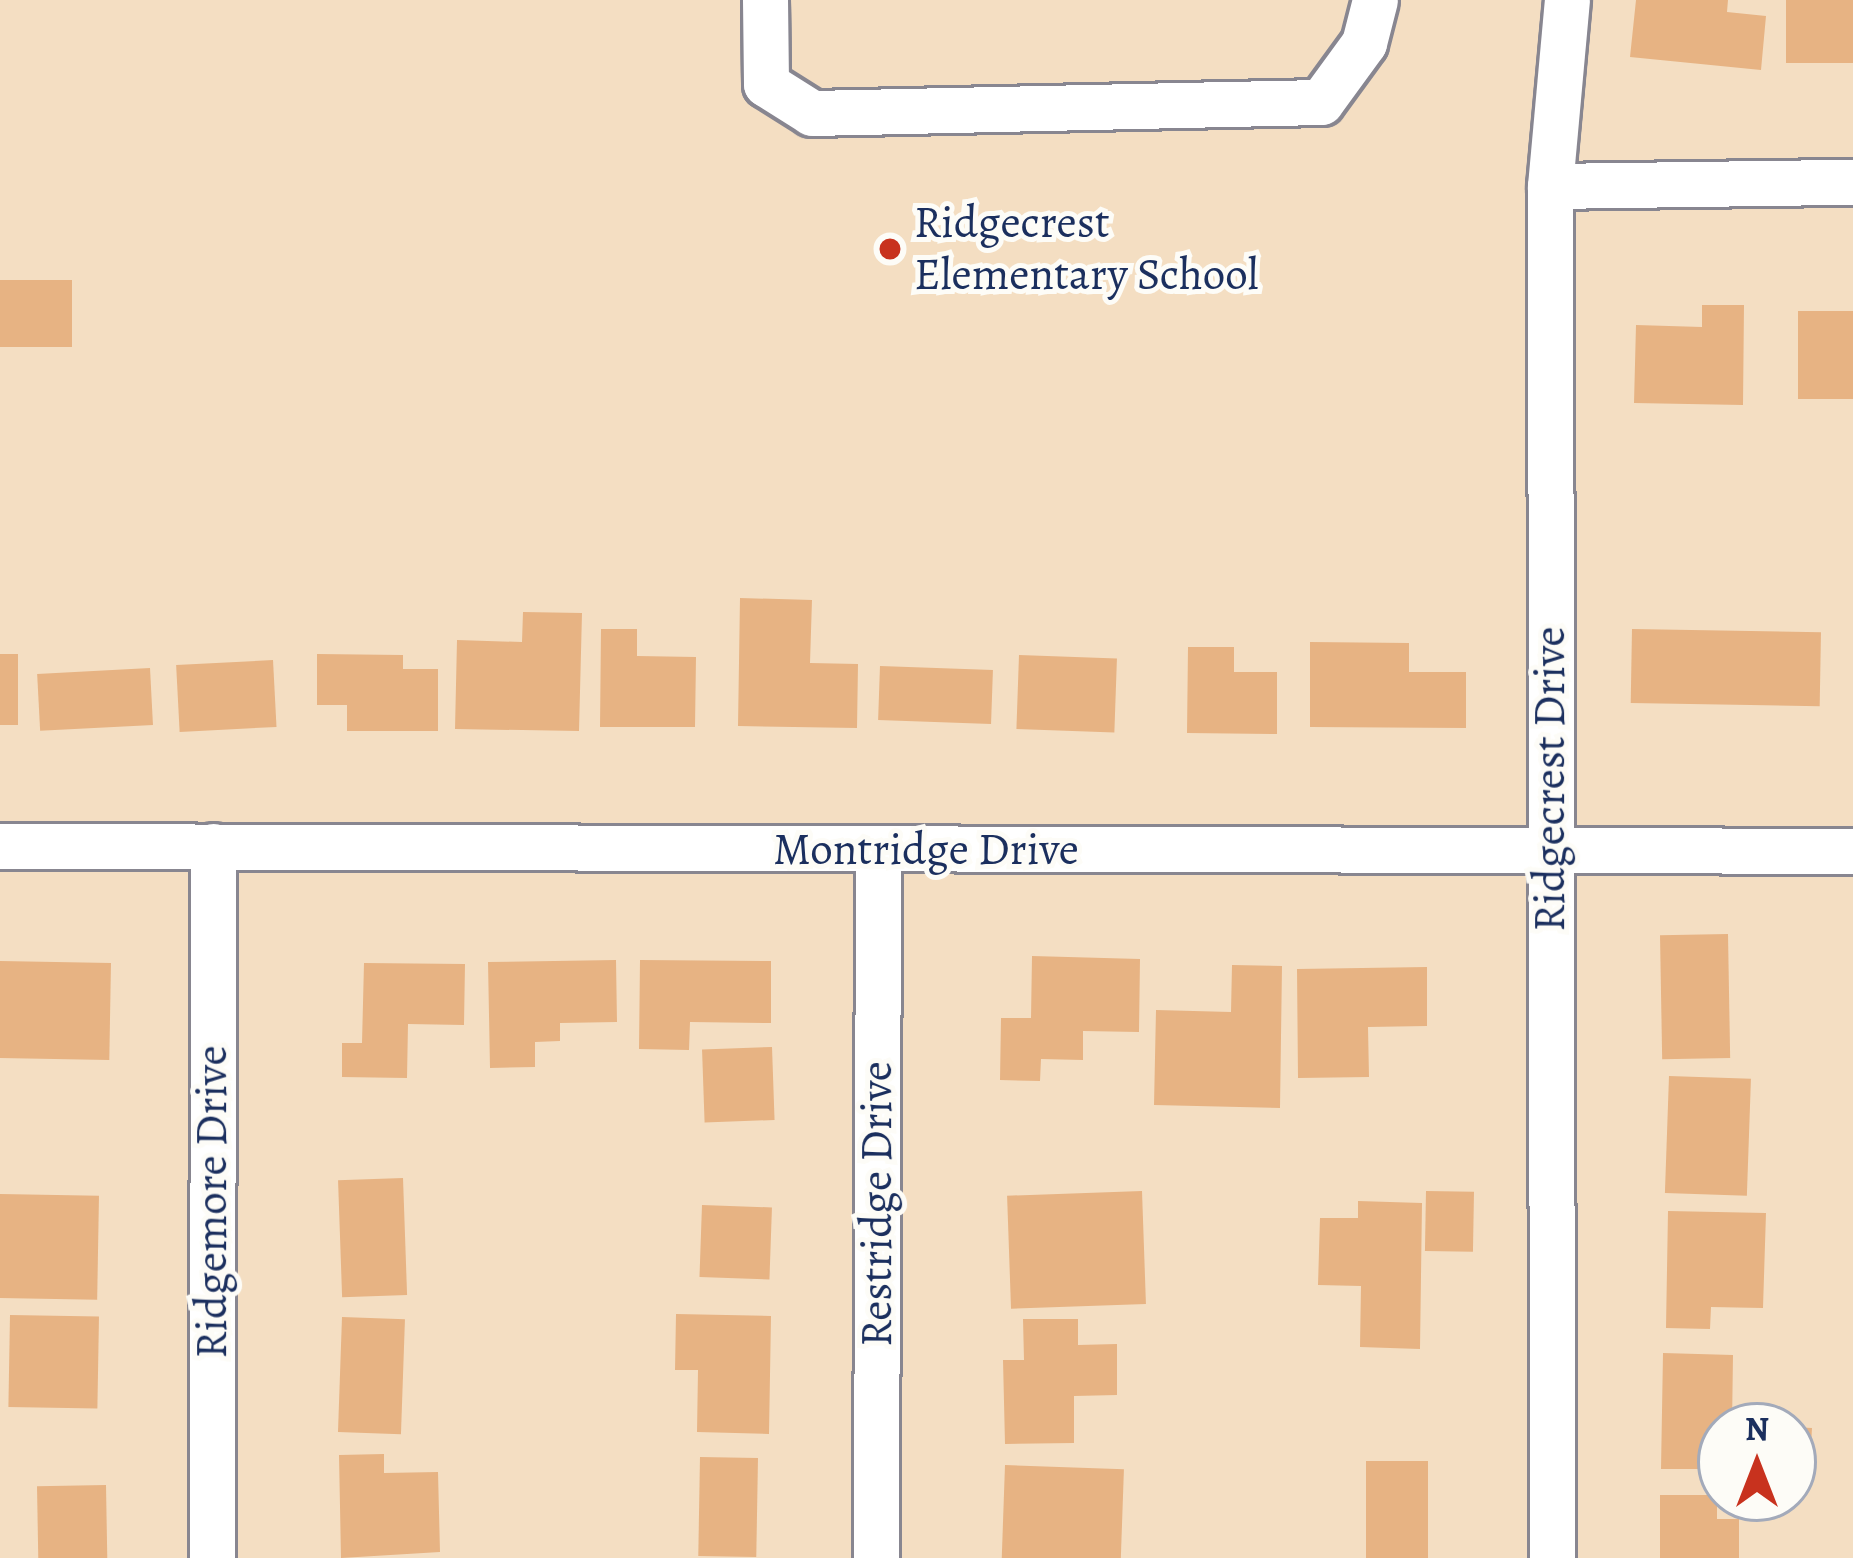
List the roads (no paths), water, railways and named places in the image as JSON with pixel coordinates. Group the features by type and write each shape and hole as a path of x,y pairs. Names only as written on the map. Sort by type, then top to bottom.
{"street":[{"path":"765,0 766,84 812,113 1321,101 1364,44 1375,0"},
{"name":"Ridgecrest Drive","path":"1552,1558 1550,186 1567,0"},
{"path":"1550,186 1853,182"},
{"name":"Montridge Drive","path":"0,846 1853,851"},
{"name":"Ridgemore Drive","path":"212,846 212,1558"},
{"name":"Restridge Drive","path":"877,1558 878,850"}],"place":[{"name":"Ridgecrest Elementary School","path":"890,249"}]}
